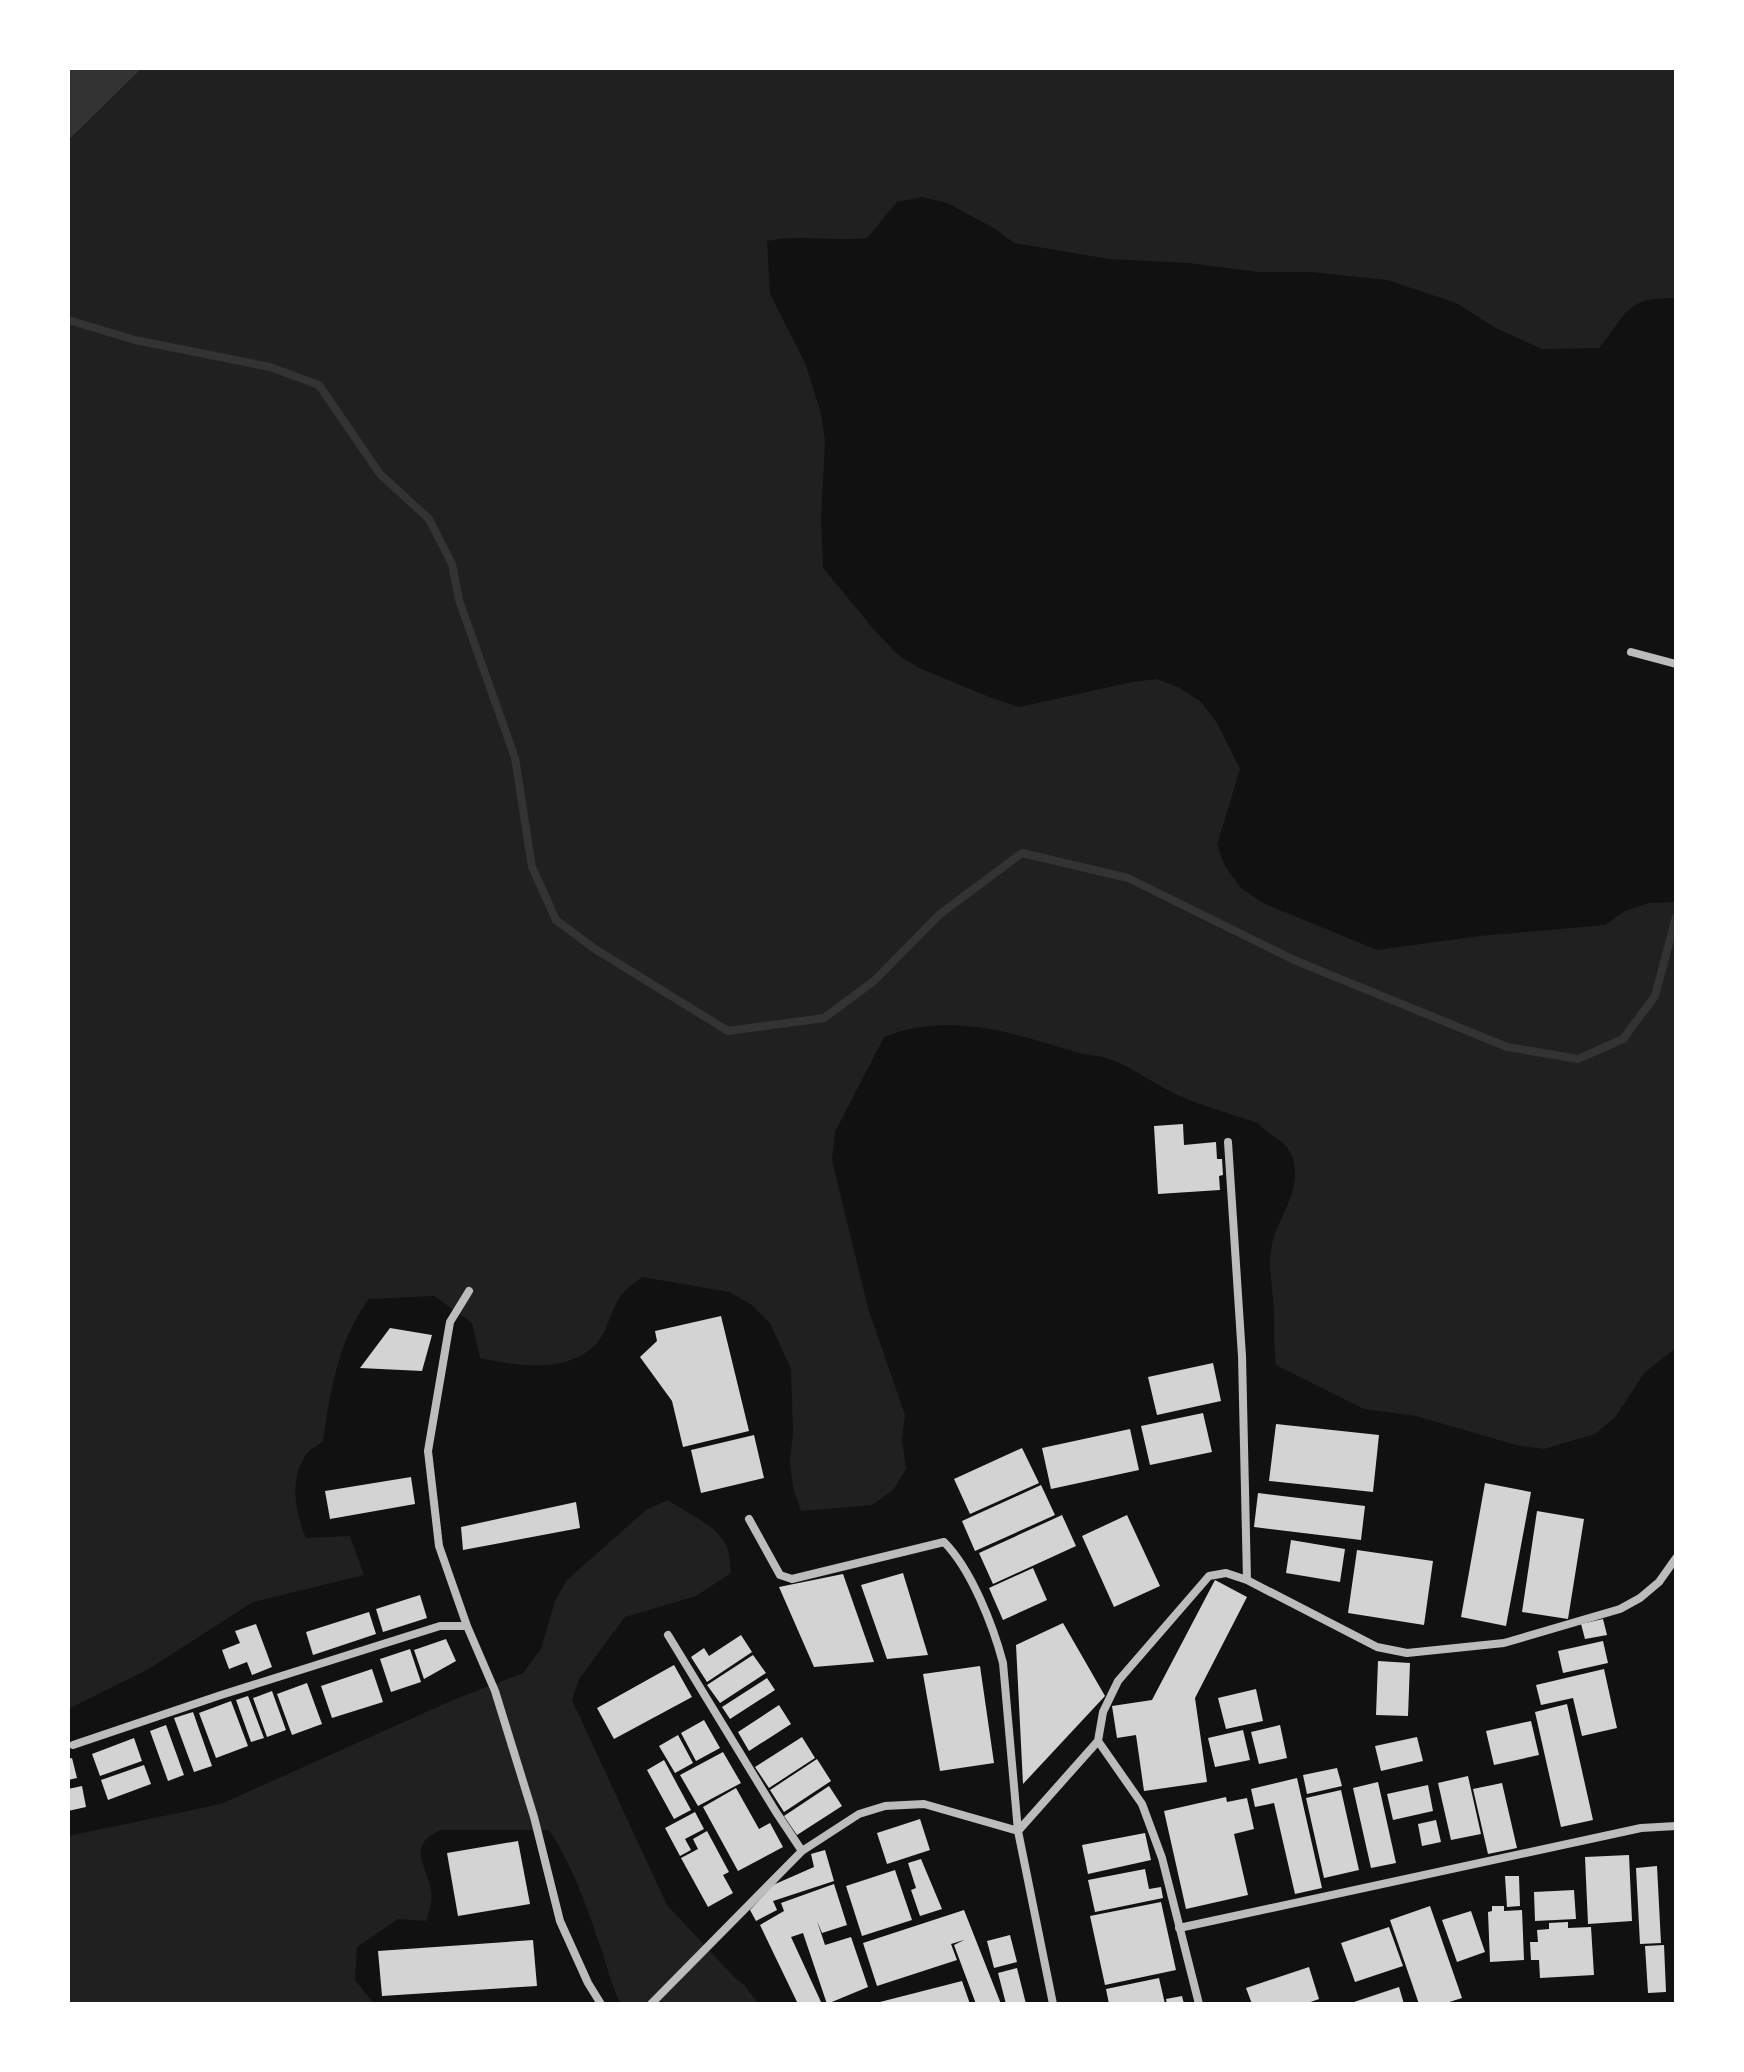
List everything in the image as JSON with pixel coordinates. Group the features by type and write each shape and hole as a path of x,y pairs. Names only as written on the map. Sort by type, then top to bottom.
{"street":[{"path":"1631,652 1676,664"},
{"path":"1228,1142 1242,1356 1247,1580"},
{"path":"469,1291 450,1322 428,1451 439,1546 467,1626 495,1691 534,1817 560,1921 601,2004"},
{"path":"749,1519 780,1575 792,1579 944,1542 957,1555 996,1637 1003,1663 1018,1831 1053,2004"},
{"path":"1018,1831 1098,1741 1103,1712 1118,1681 1204,1579 1226,1573 1247,1580 1377,1647 1407,1653 1504,1643 1620,1609 1659,1582 1676,1558"},
{"path":"73,1745 440,1626 467,1626"},
{"path":"668,1635 802,1851"},
{"path":"1098,1741 1142,1804 1162,1858 1199,2004"},
{"path":"651,2004 802,1851 859,1814 885,1806 924,1804 1018,1831"},
{"path":"1179,1928 1641,1828 1676,1826"}],"shaded area":[{"path":"68,68 142,68 68,141"},
{"path":"142,68 1676,68 1676,298 1659,298 1637,304 1599,348 1542,349 1496,328 1456,303 1387,280 1109,259 1014,243 994,228 947,203 922,197 897,202 867,238 767,241 770,294 805,363 821,413 825,441 821,519 823,568 897,654 919,668 1019,707 1157,679 1180,688 1201,702 1217,723 1240,769 1217,845 1225,866 1241,888 1263,903 1377,950 1480,936 1605,925 1625,911 1649,903 1676,902 1676,1348 1645,1372 1616,1416 1595,1434 1544,1449 1516,1445 1416,1416 1364,1409 1276,1365 1271,1249 1292,1193 1295,1173 1292,1156 1279,1140 1258,1123 1182,1097 1108,1058 980,1028 956,1025 908,1029 884,1037 835,1132 832,1160 868,1308 905,1415 902,1440 906,1469 893,1490 872,1505 801,1511 793,1488 790,1462 793,1431 791,1369 770,1323 752,1305 729,1292 642,1277 619,1299 597,1343 572,1360 542,1365 480,1358 472,1323 434,1296 369,1299 342,1349 323,1441 305,1455 295,1488 299,1519 306,1538 350,1536 364,1575 253,1602 147,1670 68,1709 68,142"},
{"path":"668,1500 717,1532 728,1550 731,1573 696,1596 625,1617 579,1679 572,1700 667,1905 759,2004 621,2004 579,1889 549,1830 440,1830 430,1836 421,1849 431,1894 426,1921 398,1919 357,1947 355,1980 374,2004 68,2004 68,1836 221,1804 453,1700 523,1673 541,1649 555,1601 567,1580 646,1510"}],"building":[{"path":"1183,1124 1184,1145 1216,1142 1217,1159 1222,1159 1220,1190 1158,1194 1154,1126"},
{"path":"721,1316 749,1431 683,1447 672,1401 640,1357 657,1341 655,1331"},
{"path":"390,1328 432,1335 422,1371 360,1368"},
{"path":"1213,1363 1221,1401 1157,1415 1148,1377"},
{"path":"1203,1413 1212,1452 1150,1465 1141,1426"},
{"path":"1276,1424 1379,1435 1373,1492 1269,1481"},
{"path":"1130,1429 1139,1470 1051,1489 1042,1448"},
{"path":"754,1435 764,1478 701,1493 691,1450"},
{"path":"1022,1448 1039,1483 970,1514 954,1479"},
{"path":"411,1477 415,1504 330,1519 325,1491"},
{"path":"1485,1483 1531,1492 1506,1626 1461,1617"},
{"path":"1041,1485 1055,1515 975,1551 962,1521"},
{"path":"1258,1493 1365,1506 1361,1540 1254,1527"},
{"path":"576,1502 580,1528 463,1550 461,1527"},
{"path":"1537,1511 1584,1519 1568,1619 1522,1612"},
{"path":"1062,1515 1076,1546 993,1584 979,1553"},
{"path":"1127,1515 1160,1586 1114,1607 1082,1536"},
{"path":"1291,1540 1345,1549 1340,1582 1286,1573"},
{"path":"1357,1550 1433,1561 1424,1625 1348,1613"},
{"path":"1033,1568 1047,1600 1003,1620 989,1588"},
{"path":"903,1573 928,1655 887,1659 861,1585"},
{"path":"843,1574 874,1662 814,1667 779,1587"},
{"path":"1215,1580 1247,1597 1195,1698 1207,1782 1144,1791 1136,1735 1117,1738 1112,1706 1152,1700"},
{"path":"420,1595 427,1618 383,1632 376,1609"},
{"path":"369,1612 376,1634 313,1655 306,1632"},
{"path":"1603,1619 1607,1635 1585,1639 1581,1624"},
{"path":"1063,1623 1105,1696 1023,1784 1016,1645"},
{"path":"256,1624 272,1667 252,1675 247,1662 229,1669 222,1650 240,1643 235,1631"},
{"path":"741,1635 752,1652 707,1682 691,1657 704,1648 709,1656"},
{"path":"446,1639 456,1661 424,1679 414,1650"},
{"path":"1603,1641 1608,1663 1563,1673 1558,1651"},
{"path":"410,1649 421,1682 391,1692 380,1659"},
{"path":"753,1655 766,1673 720,1703 707,1685"},
{"path":"1378,1661 1410,1663 1408,1716 1376,1715"},
{"path":"674,1665 692,1697 614,1739 597,1708"},
{"path":"980,1666 994,1763 940,1771 923,1674"},
{"path":"372,1669 383,1702 332,1718 321,1686"},
{"path":"1604,1669 1617,1728 1582,1736 1573,1698 1541,1705 1536,1685"},
{"path":"767,1678 775,1690 730,1719 722,1707"},
{"path":"307,1683 322,1724 292,1735 277,1694"},
{"path":"1256,1689 1263,1721 1226,1729 1218,1698"},
{"path":"272,1691 286,1730 267,1737 253,1698"},
{"path":"248,1696 264,1738 251,1742 236,1700"},
{"path":"231,1701 248,1746 216,1758 199,1713"},
{"path":"1567,1704 1593,1820 1561,1827 1535,1712"},
{"path":"779,1705 791,1724 749,1751 738,1732"},
{"path":"193,1712 212,1766 194,1772 174,1718"},
{"path":"704,1720 720,1748 696,1761 681,1733"},
{"path":"1531,1721 1539,1755 1494,1765 1486,1731"},
{"path":"166,1725 184,1775 168,1781 150,1731"},
{"path":"1280,1725 1287,1758 1259,1764 1251,1732"},
{"path":"1243,1730 1250,1760 1215,1767 1208,1738"},
{"path":"678,1735 693,1763 675,1773 659,1746"},
{"path":"802,1737 815,1758 769,1788 755,1767"},
{"path":"1417,1737 1423,1761 1381,1771 1375,1746"},
{"path":"134,1738 142,1761 100,1776 92,1754"},
{"path":"723,1752 741,1783 698,1806 680,1775"},
{"path":"72,1758 77,1778 68,1780 68,1759"},
{"path":"817,1759 831,1781 784,1812 770,1790"},
{"path":"664,1760 691,1810 674,1819 647,1770"},
{"path":"144,1765 151,1784 108,1800 101,1780"},
{"path":"1337,1768 1342,1786 1307,1794 1303,1775"},
{"path":"1468,1776 1481,1834 1451,1840 1438,1783"},
{"path":"1297,1778 1322,1888 1295,1894 1274,1803 1255,1807 1251,1789"},
{"path":"1378,1782 1396,1863 1371,1868 1353,1788"},
{"path":"1502,1783 1517,1848 1488,1854 1473,1789"},
{"path":"1428,1785 1433,1811 1393,1820 1387,1794"},
{"path":"82,1786 86,1807 68,1811 68,1789"},
{"path":"829,1786 842,1806 797,1835 784,1816"},
{"path":"736,1788 759,1829 770,1823 783,1847 738,1871 703,1807"},
{"path":"1341,1790 1359,1870 1324,1878 1306,1798"},
{"path":"1226,1797 1227,1802 1247,1798 1254,1829 1234,1834 1248,1895 1186,1909 1164,1811"},
{"path":"695,1812 704,1829 685,1839 691,1850 680,1856 665,1828"},
{"path":"920,1819 930,1850 887,1864 877,1833"},
{"path":"1436,1820 1441,1842 1422,1846 1418,1824"},
{"path":"707,1831 729,1872 723,1875 733,1893 708,1907 681,1858 698,1849 693,1839"},
{"path":"1145,1833 1151,1860 1088,1874 1082,1845"},
{"path":"518,1841 530,1904 458,1916 447,1853"},
{"path":"825,1850 834,1881 773,1901 777,1910 756,1921 750,1910 773,1885 814,1867 811,1854"},
{"path":"1629,1855 1632,1921 1588,1924 1585,1857"},
{"path":"921,1859 942,1909 920,1916 911,1890 916,1888 908,1863"},
{"path":"1657,1866 1661,1943 1640,1944 1636,1868"},
{"path":"1145,1869 1149,1889 1161,1887 1163,1898 1095,1912 1088,1880"},
{"path":"895,1870 912,1920 862,1936 846,1886"},
{"path":"1505,1876 1519,1876 1520,1906 1507,1907"},
{"path":"834,1884 847,1925 822,1933 817,1921 825,1945 851,1937 868,1987 827,2004 803,1933 791,1937 821,2002 798,2004 760,1925 784,1911 781,1903"},
{"path":"1574,1890 1576,1919 1535,1921 1534,1892"},
{"path":"1161,1902 1176,1970 1105,1985 1090,1916"},
{"path":"1430,1906 1462,1998 1443,2004 1419,2004 1390,1920"},
{"path":"1492,1906 1504,1906 1504,1911 1522,1910 1524,1960 1490,1962 1488,1912 1492,1911"},
{"path":"964,1910 1001,2004 976,2004 954,1945 964,1940 951,1944 957,1960 877,1986 863,1943"},
{"path":"1471,1911 1485,1952 1457,1962 1442,1920"},
{"path":"1568,1922 1568,1928 1591,1927 1594,1975 1540,1978 1539,1960 1531,1960 1530,1942 1538,1942 1537,1930 1549,1929 1549,1923"},
{"path":"1389,1927 1403,1966 1355,1982 1341,1943"},
{"path":"1010,1935 1017,1962 994,1968 987,1941"},
{"path":"533,1940 537,1986 382,1996 378,1951"},
{"path":"1664,1945 1666,1992 1648,1993 1645,1946"},
{"path":"1309,1967 1319,1999 1305,2004 1252,2004 1246,1988"},
{"path":"1017,1968 1026,2004 1006,2004 998,1973"},
{"path":"1159,1978 1165,2004 1109,2004 1106,1989"},
{"path":"962,1981 970,2004 876,2003"},
{"path":"1399,1987 1404,2004 1351,2004 1351,2003"},
{"path":"1182,1996 1184,2004 1167,2004 1166,1999"}],"waterway":[{"path":"68,320 135,340 270,367 319,385 380,474 429,519 452,564 459,600 515,758 532,867 556,920 595,949 728,1031 824,1018 874,981 940,914 1022,853 1128,878 1294,960 1507,1047 1578,1059 1623,1039 1655,996 1676,917"}]}
